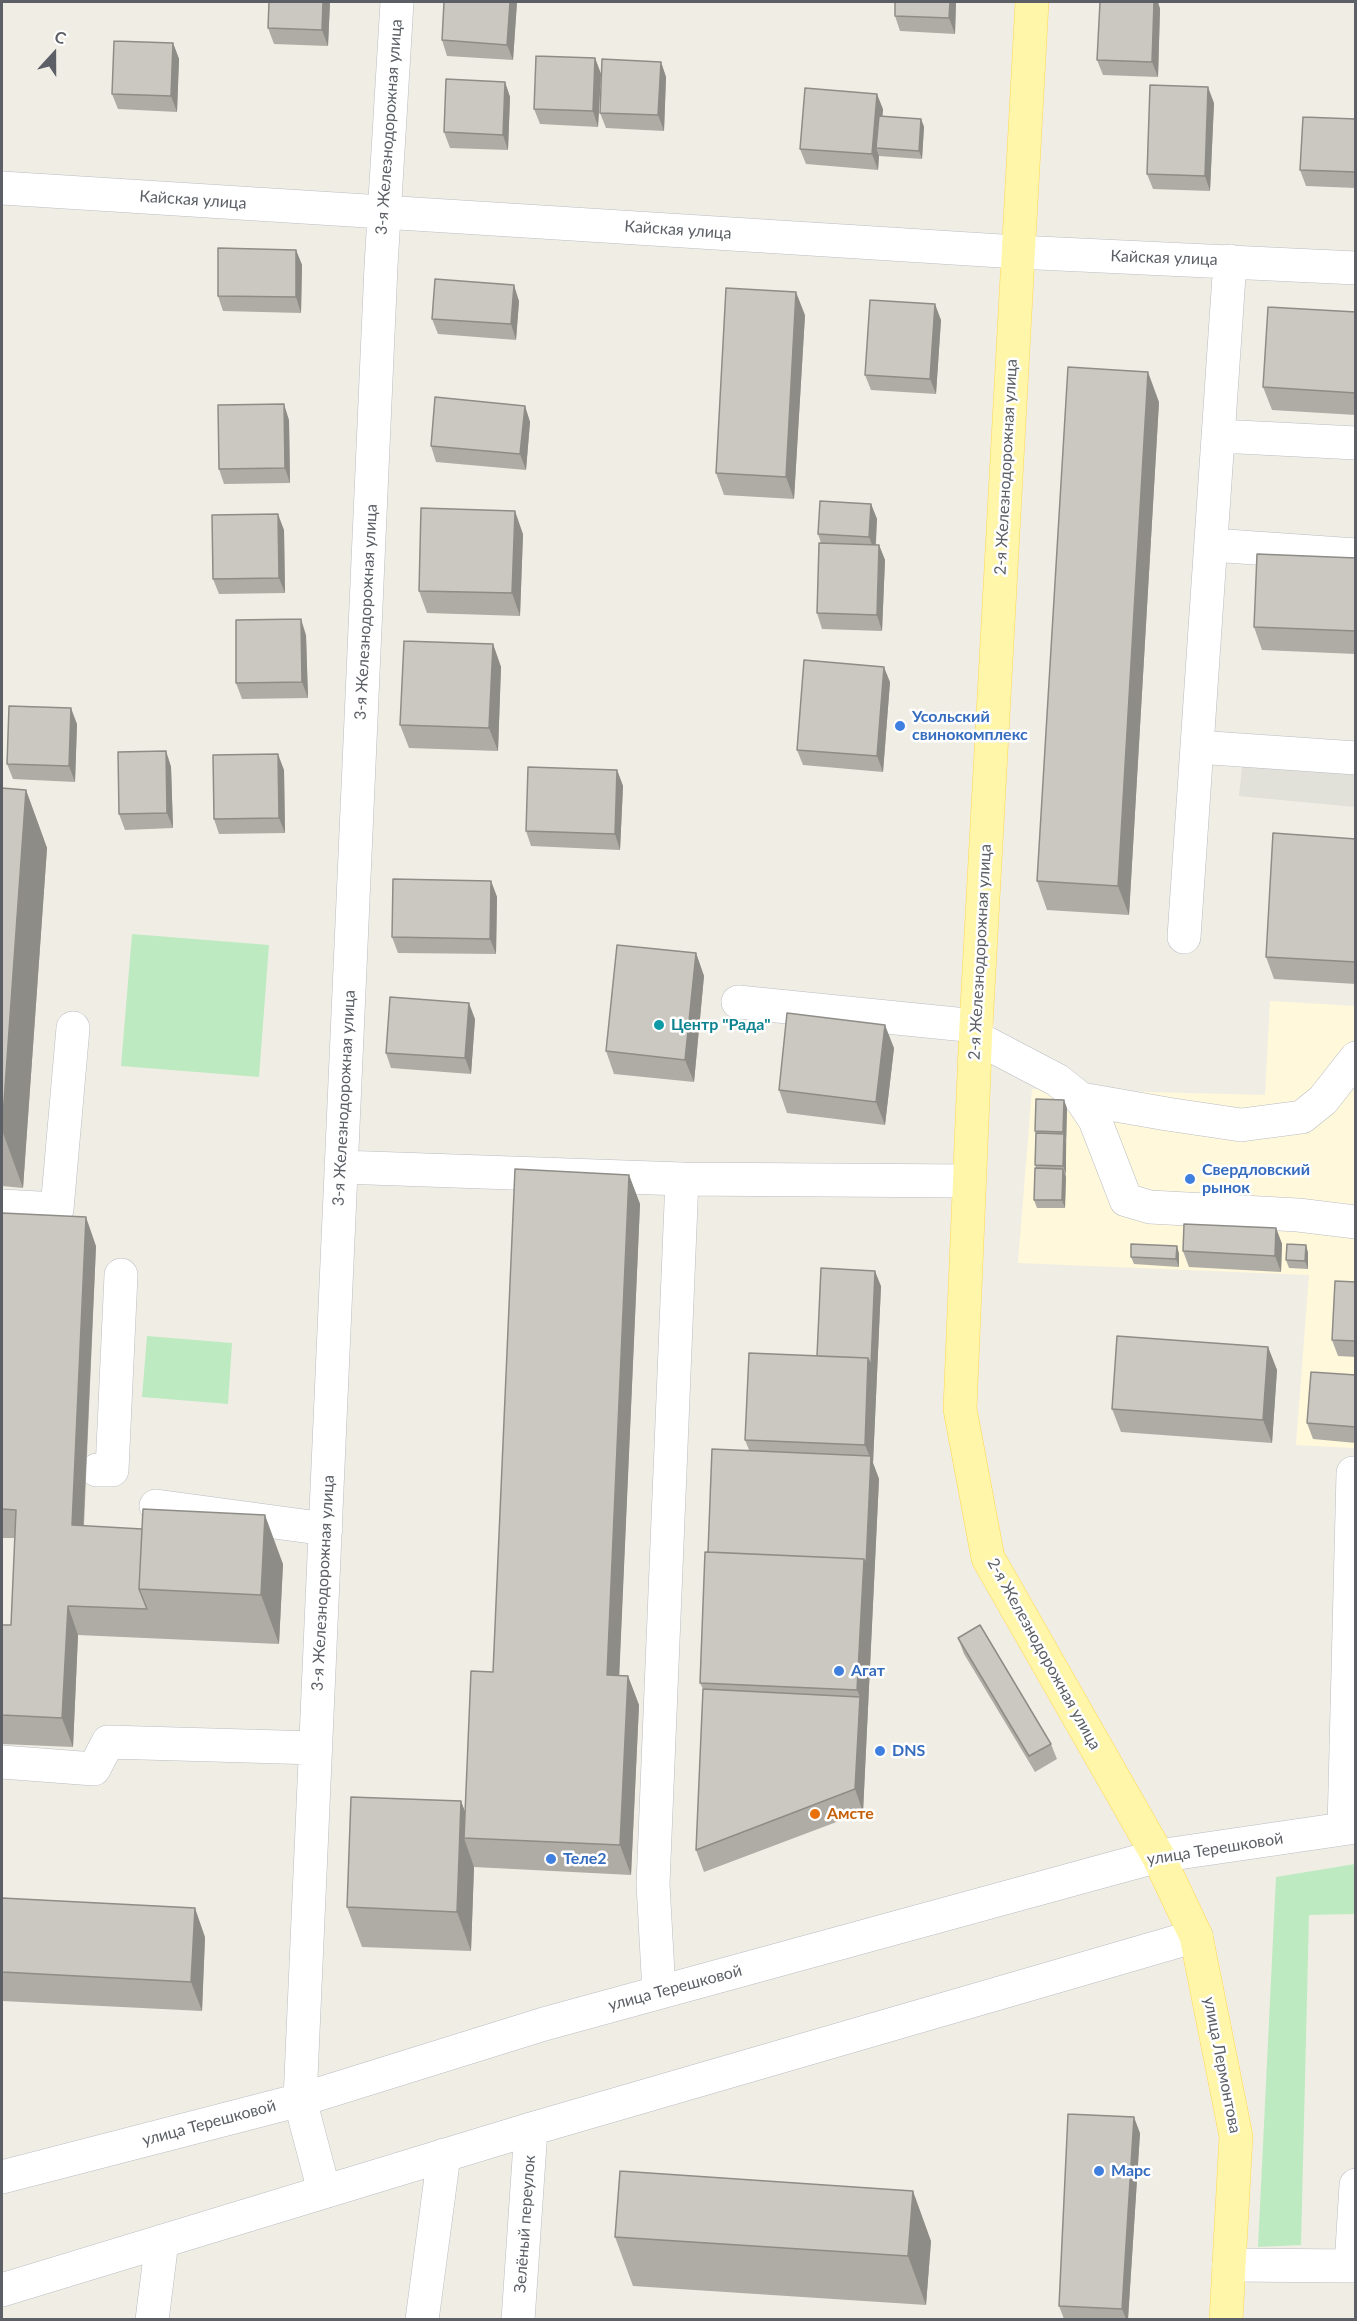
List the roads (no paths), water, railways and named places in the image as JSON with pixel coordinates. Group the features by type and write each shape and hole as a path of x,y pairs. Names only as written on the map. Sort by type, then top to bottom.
{"main road":[{"name":"2-я Железнодорожная улица","path":"1032,2 976,1032 960,1409 988,1558 1158,1856"},
{"name":"улица Лермонтова","path":"1158,1856 1196,1936 1236,2136 1226,2319"}],"street":[{"name":"3-я Железнодорожная улица","path":"324,2191 300,2100 384,211 397,2"},
{"name":"Кайская улица","path":"2,188 1017,252 1356,268"},
{"path":"1184,937 1230,261"},
{"path":"1219,436 1356,443"},
{"path":"1212,544 1356,555"},
{"path":"1197,747 1356,758"},
{"path":"738,1002 976,1032 1057,1080 1081,1099 1095,1120 1126,1200 1150,1207 1298,1215 1356,1222"},
{"path":"2,1206 57,1209 73,1028"},
{"path":"1081,1099 1241,1125 1302,1117 1323,1100 1356,1058"},
{"path":"341,1167 682,1179 969,1180"},
{"path":"659,1992 653,1884 682,1179"},
{"path":"97,1470 112,1470 121,1275"},
{"path":"1350,1827 1353,1473"},
{"path":"156,1506 326,1529"},
{"path":"2,1762 94,1769 108,1742 316,1748"},
{"name":"улица Терешковой","path":"2,2177 300,2100 543,2024 1158,1856 1350,1827"},
{"path":"2,2290 531,2129 1196,1936"},
{"name":"Зелёный переулок","path":"518,2319 531,2129"},
{"path":"422,2319 444,2155"},
{"path":"1229,2265 1354,2266 1356,2185"},
{"path":"152,2319 162,2241"}],"place":[{"name":"Усольский свинокомплекс","path":"900,726"},
{"name":"Центр \"Рада\"","path":"659,1025"},
{"name":"Свердловский рынок","path":"1190,1179"},
{"name":"Агат","path":"839,1671"},
{"name":"DNS","path":"880,1751"},
{"name":"Амсте","path":"815,1814"},
{"name":"Теле2","path":"551,1859"},
{"name":"Марс","path":"1099,2171"}]}
